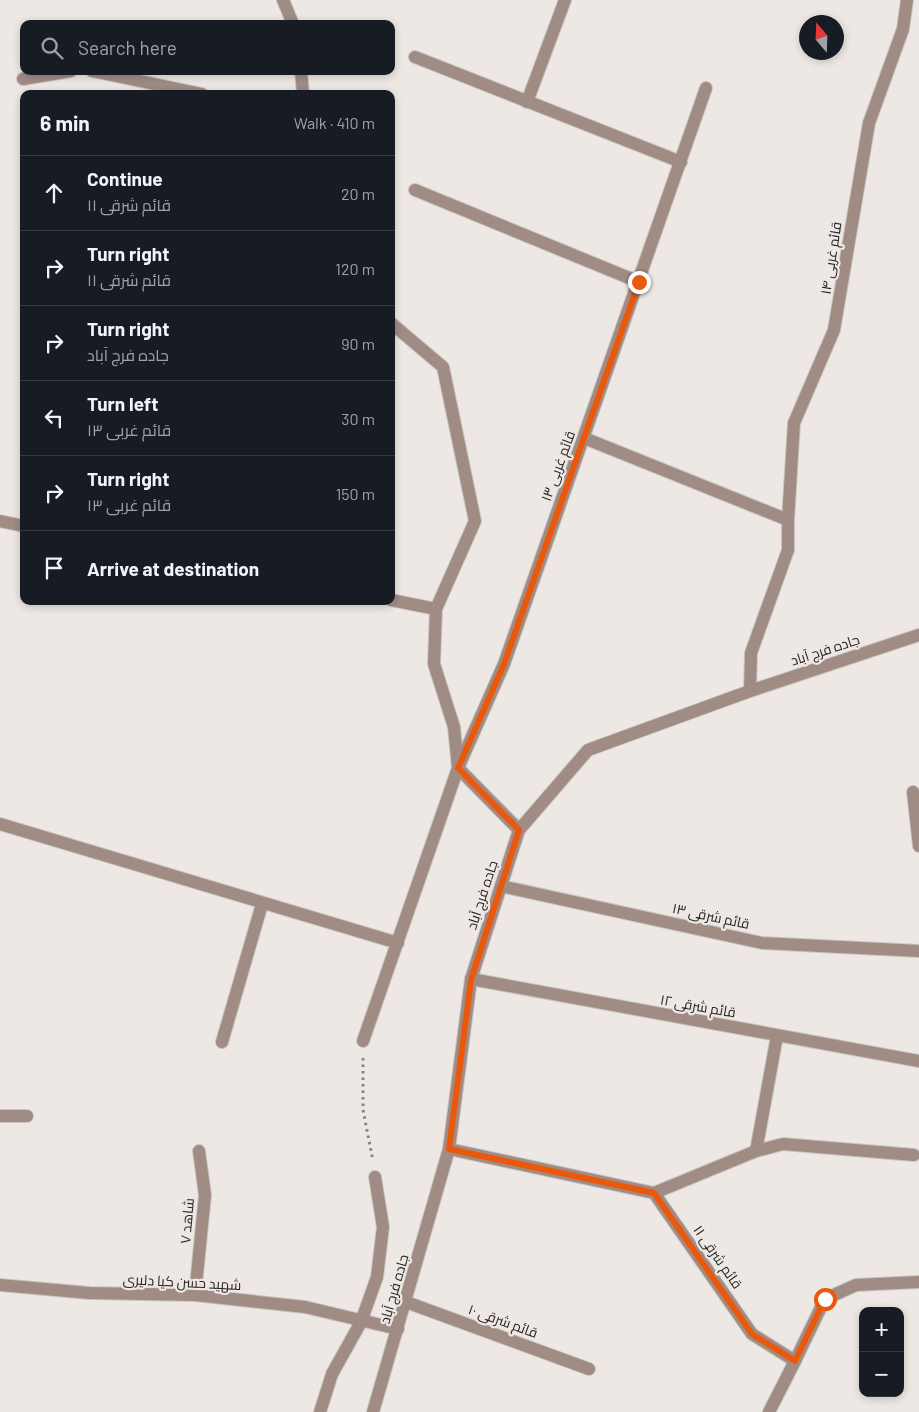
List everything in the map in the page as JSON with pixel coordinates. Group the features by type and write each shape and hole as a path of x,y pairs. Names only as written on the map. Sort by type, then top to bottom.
{"street":[{"path":"283,0 291,20"},
{"path":"527,102 565,0"},
{"name":"قائم غربی ۱۴","path":"750,691 751,652 788,550 794,423 834,330 869,123 903,29 907,0"},
{"path":"415,57 681,162"},
{"path":"23,79 47,75"},
{"path":"111,75 183,90"},
{"path":"301,75 303,90"},
{"name":"قائم غربی ۱۳","path":"363,1041 458,768 504,664 706,88"},
{"path":"415,190 639,282"},
{"path":"395,326 443,367 475,521 436,608 434,664 454,727 458,768 519,830"},
{"path":"584,438 788,520"},
{"path":"0,521 20,525"},
{"path":"395,601 436,608"},
{"name":"جاده فرج آباد","path":"372,1412 406,1302 449,1149 471,980 519,830 588,750 750,691 919,635"},
{"path":"913,792 919,846"},
{"path":"0,824 262,904 398,943"},
{"name":"قائم شرقی ۱۳","path":"501,886 762,943 919,951"},
{"path":"222,1042 262,904"},
{"name":"قائم شرقی ۱۲","path":"471,980 776,1036 919,1060"},
{"path":"756,1151 776,1036"},
{"path":"0,1116 27,1116"},
{"path":"449,1149 654,1193 756,1151 783,1144 914,1155"},
{"name":"شاهد ۷","path":"195,1295 205,1195 199,1151"},
{"path":"320,1412 332,1374 361,1322 377,1277 383,1228 376,1176"},
{"name":"قائم شرقی ۱۱","path":"654,1193 752,1334 795,1361"},
{"path":"770,1412 825,1299 856,1285 919,1282"},
{"name":"شهید حسن کیا دلیری","path":"0,1285 90,1292 195,1295 305,1307 361,1322 398,1329"},
{"name":"قائم شرقی ۱۰","path":"406,1302 589,1369"}],"path":[{"path":"363,1041 363,1110 376,1176"}],"route":[{"path":"639,282 504,664 458,768 519,830 471,980 449,1149 654,1193 752,1334 795,1361 825,1299"}]}
